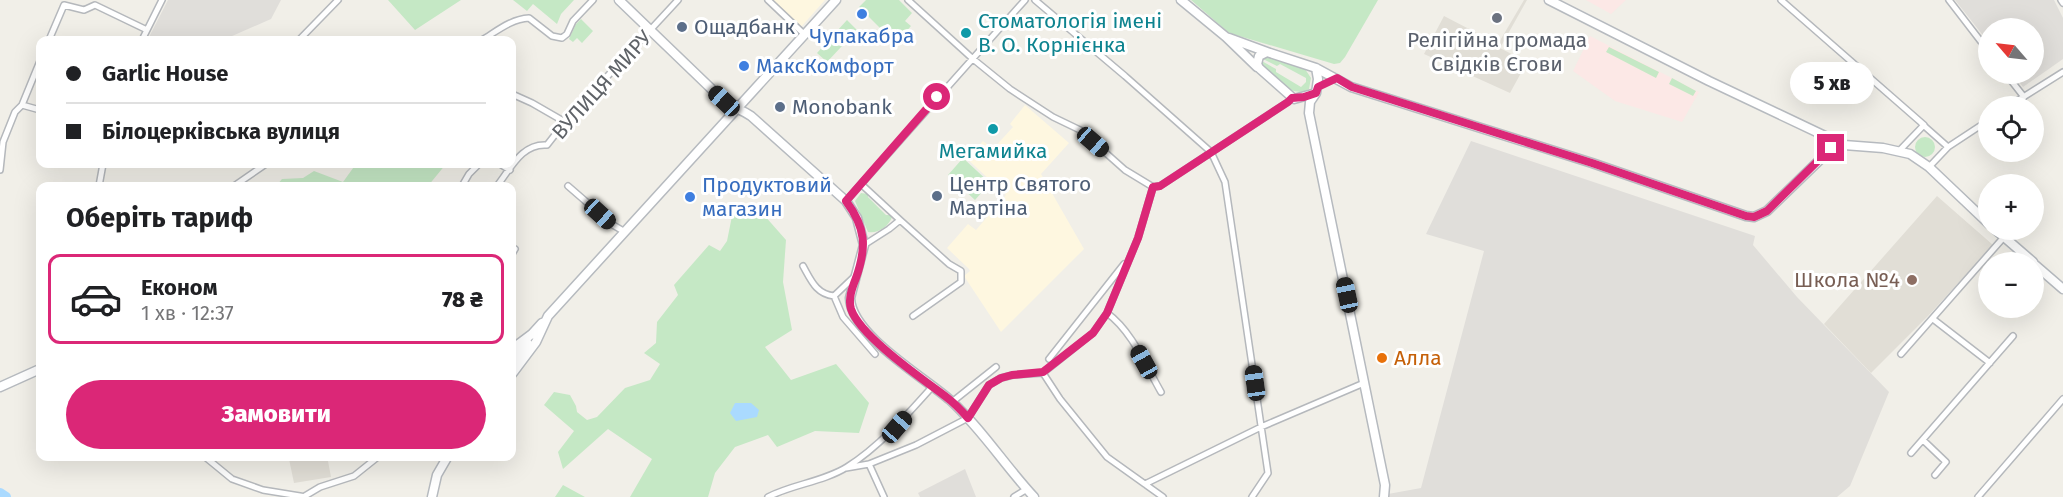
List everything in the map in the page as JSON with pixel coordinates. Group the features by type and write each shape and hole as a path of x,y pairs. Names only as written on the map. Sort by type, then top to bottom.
{"street":[{"path":"144,36 162,0"},
{"path":"303,36 338,0"},
{"path":"488,36 509,23 529,18 552,36 562,38 567,34 573,21 593,0"},
{"path":"619,0 716,93 736,110 743,110 751,116 846,201 857,218 864,245 850,298 850,306 857,320 891,354 952,402 1034,497"},
{"name":"ВУЛИЦЯ МИРУ","path":"516,163 528,148 539,144 547,145 565,122 678,0"},
{"path":"768,0 805,34"},
{"path":"516,367 548,316 836,0"},
{"path":"908,0 1010,89 1053,117 1080,130 1125,170 1153,187 1160,186 1293,98 1317,90 1337,78"},
{"path":"846,201 1025,0"},
{"path":"1035,0 1211,152 1225,182 1268,473 1252,497"},
{"path":"1181,0 1226,37 1310,113"},
{"path":"1549,0 1708,81 1844,145 1910,154 1929,167 1978,214"},
{"path":"1781,0 1948,147"},
{"path":"1949,0 1978,38"},
{"path":"51,36 64,5 84,10 95,5 147,30"},
{"path":"1226,37 1316,68 1352,87 1592,163 1746,216 1754,217 1770,208 1828,151 1844,145"},
{"path":"1257,67 1259,56 1267,52"},
{"path":"1316,68 1317,90 1310,102 1310,113 1385,485 1384,497"},
{"path":"0,170 3,142 36,71"},
{"path":"2026,96 2063,72"},
{"path":"2014,84 2023,96"},
{"path":"516,96 565,122"},
{"path":"22,105 36,109"},
{"path":"1899,151 1924,126"},
{"path":"1929,167 1948,147 1978,127"},
{"path":"240,182 260,168"},
{"path":"464,182 475,168"},
{"name":"ВУЛИЦЯ МИРУ","path":"500,182 510,170"},
{"path":"861,184 949,264 961,271 961,282 913,316"},
{"path":"568,186 613,225 625,232"},
{"path":"768,497 783,489 846,468 869,464 916,445 968,418 989,385 1012,375 1043,372 1093,333 1107,313 1138,238 1153,187"},
{"path":"864,245 900,220"},
{"path":"1901,354 2001,240"},
{"path":"2007,240 2021,252"},
{"path":"1049,359 1127,260"},
{"path":"803,266 820,292 834,296"},
{"path":"2044,273 2063,289"},
{"path":"834,296 857,274"},
{"path":"834,296 843,317 874,354"},
{"path":"1107,313 1116,320 1135,346 1161,392"},
{"path":"1933,319 1990,363"},
{"path":"1911,453 2013,336"},
{"path":"516,367 523,356 518,349 534,338"},
{"path":"952,402 996,367"},
{"path":"0,387 36,371"},
{"path":"1043,372 1060,399 1107,457 1163,497"},
{"path":"1145,484 1262,427 1365,383"},
{"path":"846,468 897,427 932,387"},
{"path":"1978,497 2063,399"},
{"path":"1923,440 1946,462 1935,475"},
{"path":"210,461 232,479 263,490 306,496 320,487 354,476 373,461"},
{"path":"432,497 437,475 445,461"},
{"path":"869,464 884,497"},
{"path":"1014,497 1027,489"}],"shaded area":[{"path":"168,0 281,0 271,19 232,36 150,36"},
{"path":"773,0 825,0 801,27"},
{"path":"1524,0 1527,0 1500,48 1527,62 1510,93 1424,54 1444,16 1498,44"},
{"path":"1586,0 1626,0 1611,14"},
{"path":"1955,0 2054,0 2063,18 2063,59 2044,72 2044,18 1978,18 1978,29"},
{"path":"1590,36 1699,92 1682,122 1615,101 1573,71"},
{"path":"1025,105 1069,143 1041,174 1084,249 1001,332 964,276 970,271 969,269 947,248 968,224 976,230 1006,195 963,155 973,148 975,150 983,141 993,149 1013,127 1010,124"},
{"path":"1471,141 1755,236 1753,245 1797,297 1889,392 1850,486 1837,497 1388,497 1388,494 1421,488 1484,251 1426,234"},
{"name":"Школа №4","path":"1937,196 1978,232 1978,240 1987,240 1993,245 1987,252 1978,252 1978,261 1871,373 1824,324"},
{"path":"289,461 328,461 331,477 294,483"},
{"path":"965,469 976,497 920,497 918,493"}],"green space":[{"path":"388,0 461,0 415,30"},
{"path":"513,0 574,0 561,14 557,24 533,4 527,11"},
{"path":"866,0 899,0 912,13 905,21 911,26 897,42 891,39 859,7"},
{"path":"1191,0 1378,0 1345,57 1340,63 1334,64 1229,33"},
{"path":"581,19 593,31 582,43 577,38 573,42 569,39"},
{"path":"847,20 857,30 827,62 817,53"},
{"path":"1609,47 1659,72 1656,78 1606,52"},
{"path":"1266,55 1305,69 1311,78 1309,89 1302,92 1295,91 1283,85 1261,65 1260,60 1301,87 1306,82 1306,78 1280,64 1277,66 1261,58"},
{"path":"1672,78 1696,91 1693,96 1669,84"},
{"path":"1925,137 1932,140 1935,147 1932,154 1925,157 1918,154 1915,147 1918,140"},
{"path":"963,158 990,183 975,200 948,175"},
{"path":"353,168 443,168 431,182 343,182"},
{"path":"314,171 343,182 279,182 282,179 303,178"},
{"path":"861,193 868,194 868,197 886,215 892,217 883,229 868,232 855,201"},
{"path":"757,207 786,240 783,282 792,330 765,347 791,380 836,364 869,403 859,433 815,431 777,447 768,435 735,447 715,473 708,497 630,497 652,459 608,429 563,469 558,452 574,431 544,405 554,392 570,395 577,412 587,420 597,417 625,388 650,380 660,364 644,353 656,343 657,322 678,295 674,285 709,245 720,251 727,241 732,216"},
{"path":"563,485 585,497 555,497"}],"water":[{"path":"735,403 751,403 759,410 757,417 736,421 730,413"}],"waterway":[{"path":"0,493 6,497"}],"place":[{"name":"Чупакабра","path":"862,14"},
{"name":"Релігійна громада Свідків Єгови","path":"1497,18"},
{"name":"Ощадбанк","path":"682,27"},
{"name":"Стоматологія імені В. О. Корнієнка","path":"966,33"},
{"name":"МаксКомфорт","path":"744,66"},
{"name":"Monobank","path":"780,107"},
{"name":"Мегамийка","path":"993,129"},
{"name":"Центр Святого Мартіна","path":"937,196"},
{"name":"Продуктовий магазин","path":"690,197"},
{"name":"Школа №4","path":"1912,280"},
{"name":"Алла","path":"1382,358"}],"route":[{"path":"937,97 846,201 857,218 864,245 864,253 852,288 850,306 865,330 968,418 989,385 1012,375 1043,372 1093,333 1107,313 1138,238 1153,187 1160,186 1292,98 1316,93 1318,87 1337,78 1352,87 1592,163 1746,216 1754,217 1767,211 1831,148"}]}
